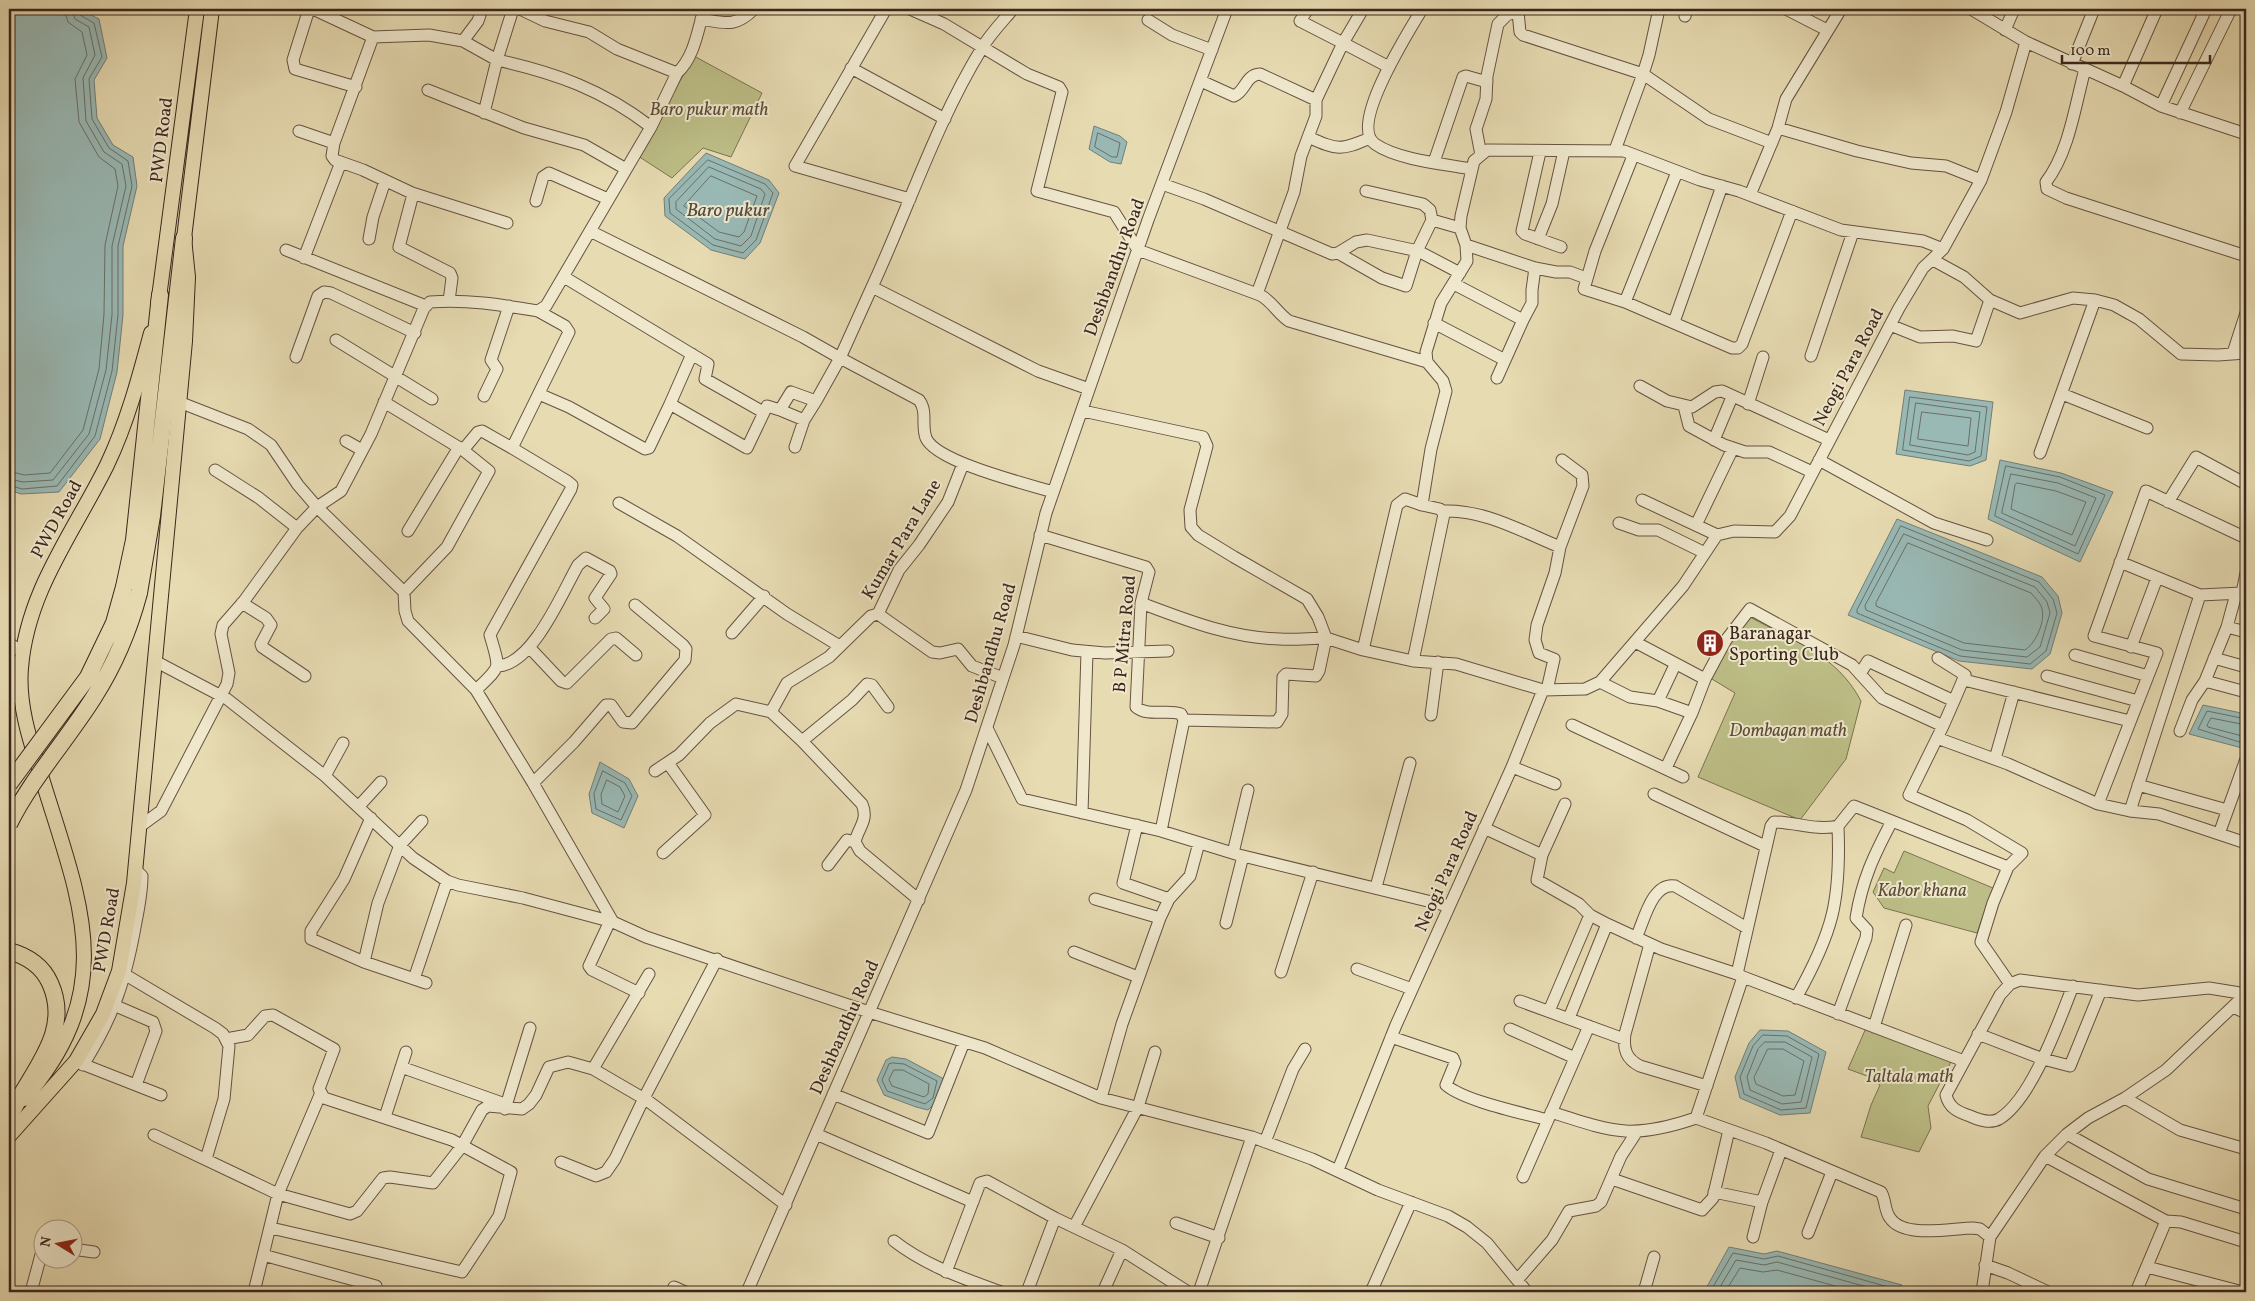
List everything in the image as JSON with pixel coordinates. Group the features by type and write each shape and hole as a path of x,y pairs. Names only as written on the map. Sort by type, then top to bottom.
{"highway":[{"path":"9,784 88,678 131,590 152,516 184,238"},
{"path":"9,824 31,785 108,674 132,622 131,590 135,530 160,295"},
{"path":"9,952 28,958 41,969 51,985 57,1007 55,1029 50,1048 18,1098 10,1116"}],"main road":[{"name":"PWD Road","path":"10,1116 37,1085 61,1048 76,1008 84,964 83,920 76,889 27,730 21,689 22,652 27,626 48,572 106,467 121,434 160,295 197,9"},
{"name":"PWD Road","path":"9,1136 80,1063 122,973 135,869 188,296 184,238 212,9"}],"street":[{"path":"309,9 292,60 295,69 356,87"},
{"path":"313,9 373,37 429,35 463,41 497,60 538,70 598,91 625,107 651,126"},
{"path":"463,41 478,21 482,9"},
{"path":"484,112 497,60 513,9"},
{"path":"520,9 544,21 589,32 617,50 677,73"},
{"path":"538,311 546,306 564,277 651,126 677,73 684,67 703,14 730,24 740,21 754,9"},
{"path":"886,9 795,166 910,198"},
{"path":"913,9 944,24 1027,74 1053,83 1062,92 1037,190 1114,212 1138,250 1265,297 1281,316 1290,321 1427,362"},
{"path":"795,447 804,420 840,358 872,287 930,147 982,46 1013,9"},
{"name":"Deshbandhu Road","path":"750,1291 816,1134 966,790 1016,636 1040,535 1053,492 1138,250 1227,9"},
{"path":"1308,9 1300,21 1389,67"},
{"path":"1257,294 1294,192 1301,156 1316,116 1318,107 1316,100 1343,43 1363,9"},
{"path":"1422,9 1377,92 1367,130 1374,144 1392,152 1472,169"},
{"path":"1614,150 1648,62 1659,9"},
{"path":"1786,9 1827,30"},
{"path":"1750,195 1778,128 1786,99 1841,9"},
{"path":"1971,9 2026,42 2123,86 2161,106 2246,134"},
{"path":"2005,30 2014,9"},
{"path":"2072,64 2094,9"},
{"path":"2123,86 2157,9"},
{"path":"2161,106 2206,9"},
{"path":"2180,112 2231,9"},
{"path":"1481,155 1476,129 1486,99 1487,82 1498,24 1506,15 1521,10 1520,32 1523,35 1643,74 1709,119 1772,143"},
{"path":"1148,20 1172,35 1212,50"},
{"path":"373,37 334,143 332,158 413,194 507,223"},
{"name":"Neogi Para Road","path":"1717,535 1734,531 1775,532 1790,516 1890,325 1924,268 1943,249 1981,180 2006,112 2026,42"},
{"path":"851,68 945,119"},
{"path":"2085,69 2065,144 2046,182 2047,189 2075,201 2246,256"},
{"path":"1201,81 1234,96 1239,94 1249,78 1260,74 1316,100"},
{"path":"1434,162 1462,77 1466,76 1487,82"},
{"path":"428,90 524,128 584,145 626,169"},
{"path":"1778,128 1857,150 1911,162 1946,166 1981,180"},
{"path":"300,131 334,143"},
{"path":"1308,137 1337,148 1346,148 1370,138"},
{"path":"1422,505 1431,450 1446,391 1443,382 1427,362 1426,352 1441,303 1467,261 1466,245 1460,228 1474,161 1487,150 1540,152 1624,151 1677,172 1750,195 1841,230 1923,241 1943,249"},
{"path":"1538,240 1552,204 1564,151"},
{"path":"1540,152 1522,231 1538,240 1561,247"},
{"path":"1633,156 1583,286 1587,291 1625,302 1732,348 1740,347 1792,212"},
{"path":"304,258 341,162"},
{"path":"1625,302 1677,172"},
{"path":"536,201 543,177 550,173 608,199"},
{"path":"369,239 373,217 386,182"},
{"path":"1162,184 1204,199 1332,254 1338,253 1362,240 1417,251 1460,273"},
{"path":"1674,322 1722,186"},
{"path":"1338,253 1382,278 1406,286 1417,251 1432,220 1430,210 1422,204 1366,190"},
{"path":"413,194 399,247 450,273 452,278 449,301"},
{"path":"1432,220 1460,228"},
{"path":"590,231 803,337 920,400 925,413 926,438 931,444 963,464 1053,492"},
{"path":"1811,356 1853,232"},
{"path":"1466,245 1535,268 1556,272 1570,272 1586,278"},
{"path":"286,250 426,306"},
{"path":"1933,260 1964,277 1990,300 2020,313 2073,298 2095,300 2114,305 2139,319 2181,354 2218,355 2246,353"},
{"path":"1497,378 1532,303 1535,268"},
{"path":"564,277 708,364 705,379 764,412"},
{"path":"1454,284 1523,320"},
{"path":"872,287 1038,371 1089,389"},
{"path":"296,357 318,296 324,292 331,293 415,333"},
{"path":"1890,325 1920,338 1953,336 1976,341 1990,300"},
{"path":"2040,453 2095,300"},
{"path":"139,827 161,812 227,684 229,672 221,634 222,626 242,603 297,528 317,507 341,491 371,434 426,306 430,302 485,302 538,311 565,326 569,332 512,448"},
{"path":"484,396 497,369 491,360 509,306"},
{"path":"2233,353 2246,313"},
{"path":"1434,323 1506,360"},
{"path":"336,340 396,375 432,399"},
{"path":"539,394 569,407 645,449 649,448 692,354"},
{"path":"1748,404 1763,357"},
{"path":"1640,386 1667,401 1684,406 1692,406 1715,392 1722,391 1829,440"},
{"path":"780,410 791,392 816,401"},
{"path":"2062,394 2147,428"},
{"path":"1714,440 1732,396"},
{"path":"179,402 248,429 266,441 279,454 298,485 317,507 404,592"},
{"path":"384,402 461,448 487,468 489,475 447,547 404,592 404,610 408,621 476,690 533,783 612,922"},
{"path":"670,404 744,448 747,448 750,444 764,412 769,406 804,420"},
{"path":"1684,406 1689,426 1714,440 1745,452 1769,452 1812,472"},
{"path":"1083,410 1202,437 1207,446 1190,510 1192,527 1198,534 1234,557 1307,599 1318,617 1326,638 1316,676 1286,674 1283,677 1282,714 1277,722 1184,720 1161,831"},
{"path":"408,531 461,448 478,432 482,431 572,485 490,635 498,666 495,672 476,690"},
{"path":"346,441 362,450"},
{"path":"1696,525 1733,448"},
{"path":"2168,502 2196,457 2246,484"},
{"path":"1363,650 1397,505 1405,499 1443,511 1461,510 1488,517 1560,547 1583,486 1582,475 1562,460"},
{"path":"1819,460 1934,523 1987,540"},
{"name":"Kumar Para Lane","path":"771,712 787,683 828,657 838,645 872,616 878,614 899,570 919,545 948,502 963,464"},
{"path":"215,470 259,498 297,528"},
{"path":"2098,804 2157,653 2094,636 2146,491 2246,538"},
{"path":"1142,603 1202,626 1258,637 1280,640 1326,638 1363,650 1413,661 1438,662 1475,669 1545,690 1585,689 1600,682 1635,642 1683,586 1717,535 1642,500"},
{"path":"618,503 677,536 838,645"},
{"path":"1413,661 1444,514 1443,511"},
{"path":"1619,523 1639,530 1658,530 1705,553"},
{"name":"B P Mitra Road","path":"1040,535 1146,567 1149,572 1142,603 1136,708 1142,711 1179,713 1184,720"},
{"name":"Neogi Para Road","path":"1338,1170 1412,989 1545,690 1554,659 1540,653 1536,648 1536,628 1554,573 1560,547"},
{"path":"498,666 510,663 529,647 578,565 586,558 610,571 595,598 604,609 595,618"},
{"path":"2120,562 2200,595 2241,594"},
{"path":"2180,731 2192,700 2205,681 2241,594 2246,573"},
{"path":"2131,647 2157,578"},
{"path":"2130,812 2200,595"},
{"path":"732,633 764,596"},
{"path":"242,603 266,618 271,625 261,644 262,647 305,676"},
{"path":"533,783 574,742 606,705 611,705 623,722 632,723 685,660 686,649 683,645 635,605"},
{"path":"1666,768 1692,713 1705,679 1726,640 1750,609 1852,665 1882,698 1943,726"},
{"path":"878,614 932,652 940,653 958,649 972,666 1003,678"},
{"path":"2227,627 2246,632"},
{"path":"1016,636 1087,652 1138,654 1168,652"},
{"path":"529,647 560,681 567,683 611,639 616,638 636,655"},
{"path":"1635,642 1675,665 1705,679"},
{"path":"9,643 22,652"},
{"path":"1082,813 1087,652"},
{"path":"2075,655 2148,676"},
{"path":"1938,658 1963,673 1964,680 1909,795 1967,820 2022,853 2008,868 1993,903 1981,942 2010,984"},
{"path":"2214,658 2246,667"},
{"path":"155,661 220,695 325,776 413,858 447,881 458,886 523,898 612,922 646,937 870,1012 985,1048 1101,1098 1252,1137 1338,1170 1378,1190 1448,1216 1467,1227 1487,1243 1527,1292"},
{"path":"1860,674 1868,661 1954,701"},
{"path":"1431,715 1438,662"},
{"path":"1658,701 1675,665"},
{"path":"2047,676 2138,701"},
{"path":"1964,680 2130,721"},
{"path":"2205,681 2246,692"},
{"path":"1600,682 1630,697 1658,701 1692,713"},
{"path":"802,741 852,700 867,684 872,684 888,706"},
{"path":"1995,759 2014,692"},
{"path":"655,771 679,755 710,723 736,704 771,712 802,741 862,804 865,809 864,826 855,842"},
{"path":"1572,725 1683,777"},
{"path":"987,728 1022,798 1161,831 1238,854 1448,906"},
{"path":"1937,738 1995,759 2098,804 2130,812 2159,814 2246,843"},
{"path":"325,776 343,743"},
{"path":"2219,834 2246,759"},
{"path":"663,853 705,816 668,763"},
{"path":"1376,887 1410,763"},
{"path":"1512,767 1555,784"},
{"path":"359,806 381,782"},
{"path":"2138,785 2227,810"},
{"path":"1226,923 1248,790"},
{"path":"1654,794 1765,846"},
{"path":"1565,804 1542,856 1537,880 1579,904 1590,915 1650,944 1740,975 1964,1061"},
{"path":"1796,998 1817,960 1827,936 1836,902 1840,865 1838,826 1854,806 2008,868"},
{"path":"371,818 344,879 310,936 314,942 426,984"},
{"path":"364,962 378,903 400,845 422,821"},
{"path":"1838,1014 1866,938 1867,930 1856,918 1861,887 1873,857 1892,821"},
{"path":"1696,1118 1740,975 1747,928 1765,846 1774,822 1806,827 1838,826"},
{"path":"1137,825 1123,883 1169,899"},
{"path":"1484,828 1542,856"},
{"path":"828,865 847,840 855,842 860,850 879,869 919,900"},
{"path":"1101,1098 1113,1054 1160,918 1169,899 1190,876 1199,843"},
{"path":"1281,972 1313,872"},
{"path":"414,979 447,881"},
{"path":"1636,938 1655,897 1661,888 1668,885 1675,886 1747,928"},
{"path":"1095,899 1160,918"},
{"path":"1549,1011 1590,915"},
{"path":"612,922 589,966 592,970 639,993"},
{"path":"1568,1018 1606,924"},
{"path":"1874,1027 1906,926"},
{"path":"1650,944 1624,1039 1627,1056 1632,1062 1706,1086"},
{"path":"1074,952 1138,978"},
{"path":"561,1162 587,1173 602,1176 615,1159 644,1098 716,959"},
{"path":"1357,969 1412,989"},
{"path":"161,1095 80,1063 101,1037 116,1006 122,973 215,1028 226,1039 229,1046 224,1099 206,1159"},
{"path":"593,1069 649,974"},
{"path":"2073,986 2043,1059 2027,1088 2000,1118 1983,1122 1957,1111 1948,1104 1946,1095 2000,995 2010,984 2020,980 2073,986 2138,995 2210,988 2246,994"},
{"path":"1978,1034 2043,1059 2070,1066 2101,990"},
{"path":"1982,1292 1990,1238 2045,1156 2067,1134 2088,1118 2125,1098 2166,1070 2246,994"},
{"path":"1520,1001 1624,1039"},
{"path":"116,1006 153,1022 156,1026 156,1031 136,1085"},
{"path":"2233,1008 2246,1013"},
{"path":"226,1039 248,1035 265,1016 273,1014 331,1047 334,1053 319,1089 320,1095 278,1194 254,1292"},
{"path":"1523,1177 1589,1026"},
{"path":"506,1107 530,1028"},
{"path":"1510,1029 1575,1058"},
{"path":"1392,1038 1453,1058 1455,1063 1446,1085 1465,1096 1607,1130 1636,1133 1667,1128 1696,1118 1781,1150 1881,1192 1886,1199 1887,1214 1897,1224 1930,1231 1974,1228 1980,1229 1990,1238"},
{"path":"834,1094 928,1133 964,1042"},
{"path":"1265,1142 1293,1069 1306,1049"},
{"path":"385,1117 406,1052"},
{"path":"1074,1227 1138,1107 1155,1052"},
{"path":"154,1135 278,1194 350,1214 357,1211 383,1178 390,1177 432,1183 462,1146 482,1110 488,1106 522,1109 529,1104 548,1067 568,1062 593,1069 644,1098 786,1205"},
{"path":"401,1067 506,1107"},
{"path":"271,1228 462,1272 500,1216 511,1172 452,1140 320,1095"},
{"path":"2125,1098 2180,1130 2246,1149"},
{"path":"1612,1179 1702,1210 1713,1198 1729,1130"},
{"path":"1518,1279 1552,1240 1565,1215 1576,1209 1596,1206 1601,1202 1621,1156 1636,1133"},
{"path":"816,1134 973,1202"},
{"path":"2067,1134 2148,1178 2246,1209"},
{"path":"1199,1292 1252,1137"},
{"path":"1753,1237 1762,1202 1781,1150"},
{"path":"2045,1156 2166,1221 2182,1222 2246,1242"},
{"path":"1808,1233 1832,1172"},
{"path":"946,1272 980,1183 987,1181 1055,1218 1122,1250 1188,1292"},
{"path":"1714,1192 1762,1202"},
{"path":"1371,1292 1411,1202"},
{"path":"1027,1292 1055,1218"},
{"path":"2136,1292 2166,1221"},
{"path":"1176,1223 1219,1238"},
{"path":"894,1241 915,1258 946,1272 1001,1292"},
{"path":"82,1250 94,1252"},
{"path":"1103,1292 1122,1250"},
{"path":"263,1255 376,1286"},
{"path":"1644,1292 1654,1258"},
{"path":"1985,1265 2008,1273 2048,1292"},
{"path":"31,1292 37,1268"},
{"path":"2147,1268 2243,1292"},
{"path":"674,1287 685,1292"}],"green space":[{"name":"Baro pukur math","path":"694,56 762,93 731,157 703,148 672,178 638,156"},
{"name":"Dombagan math","path":"1750,617 1798,642 1827,661 1840,672 1861,701 1846,759 1800,820 1698,777 1735,693 1707,676"},
{"name":"Kabor khana","path":"1904,851 1993,888 1977,933 1884,908 1873,892 1884,868 1894,873"},
{"name":"Taltala math","path":"1866,1028 1952,1060 1928,1106 1931,1128 1919,1152 1861,1137 1871,1105 1880,1085 1867,1076 1848,1069"}],"water":[{"path":"9,9 79,9 99,19 107,58 94,80 97,118 113,145 133,157 137,186 123,246 123,315 117,372 100,439 59,492 21,494 9,490"},
{"path":"1094,126 1120,136 1127,142 1121,164 1110,162 1089,149"},
{"name":"Baro pukur","path":"706,153 769,180 779,193 760,243 745,259 711,250 665,216 664,198"},
{"path":"1905,390 1993,402 1986,460 1970,466 1896,454"},
{"path":"2000,460 2061,473 2113,492 2080,562 1988,519"},
{"path":"1897,519 2042,577 2058,596 2062,613 2050,654 2032,669 1959,661 1848,615"},
{"path":"2203,705 2246,714 2246,749 2189,734"},
{"path":"600,762 629,779 638,796 624,828 592,813 589,794"},
{"path":"1760,1030 1788,1031 1826,1052 1810,1113 1780,1115 1740,1098 1735,1077 1749,1043"},
{"path":"892,1057 906,1059 944,1079 938,1100 928,1110 884,1095 877,1080 886,1060"},
{"path":"1729,1247 1764,1254 1777,1251 1902,1285 1897,1292 1704,1292"}],"place":[{"name":"Baranagar Sporting Club","path":"1710,643"}]}
